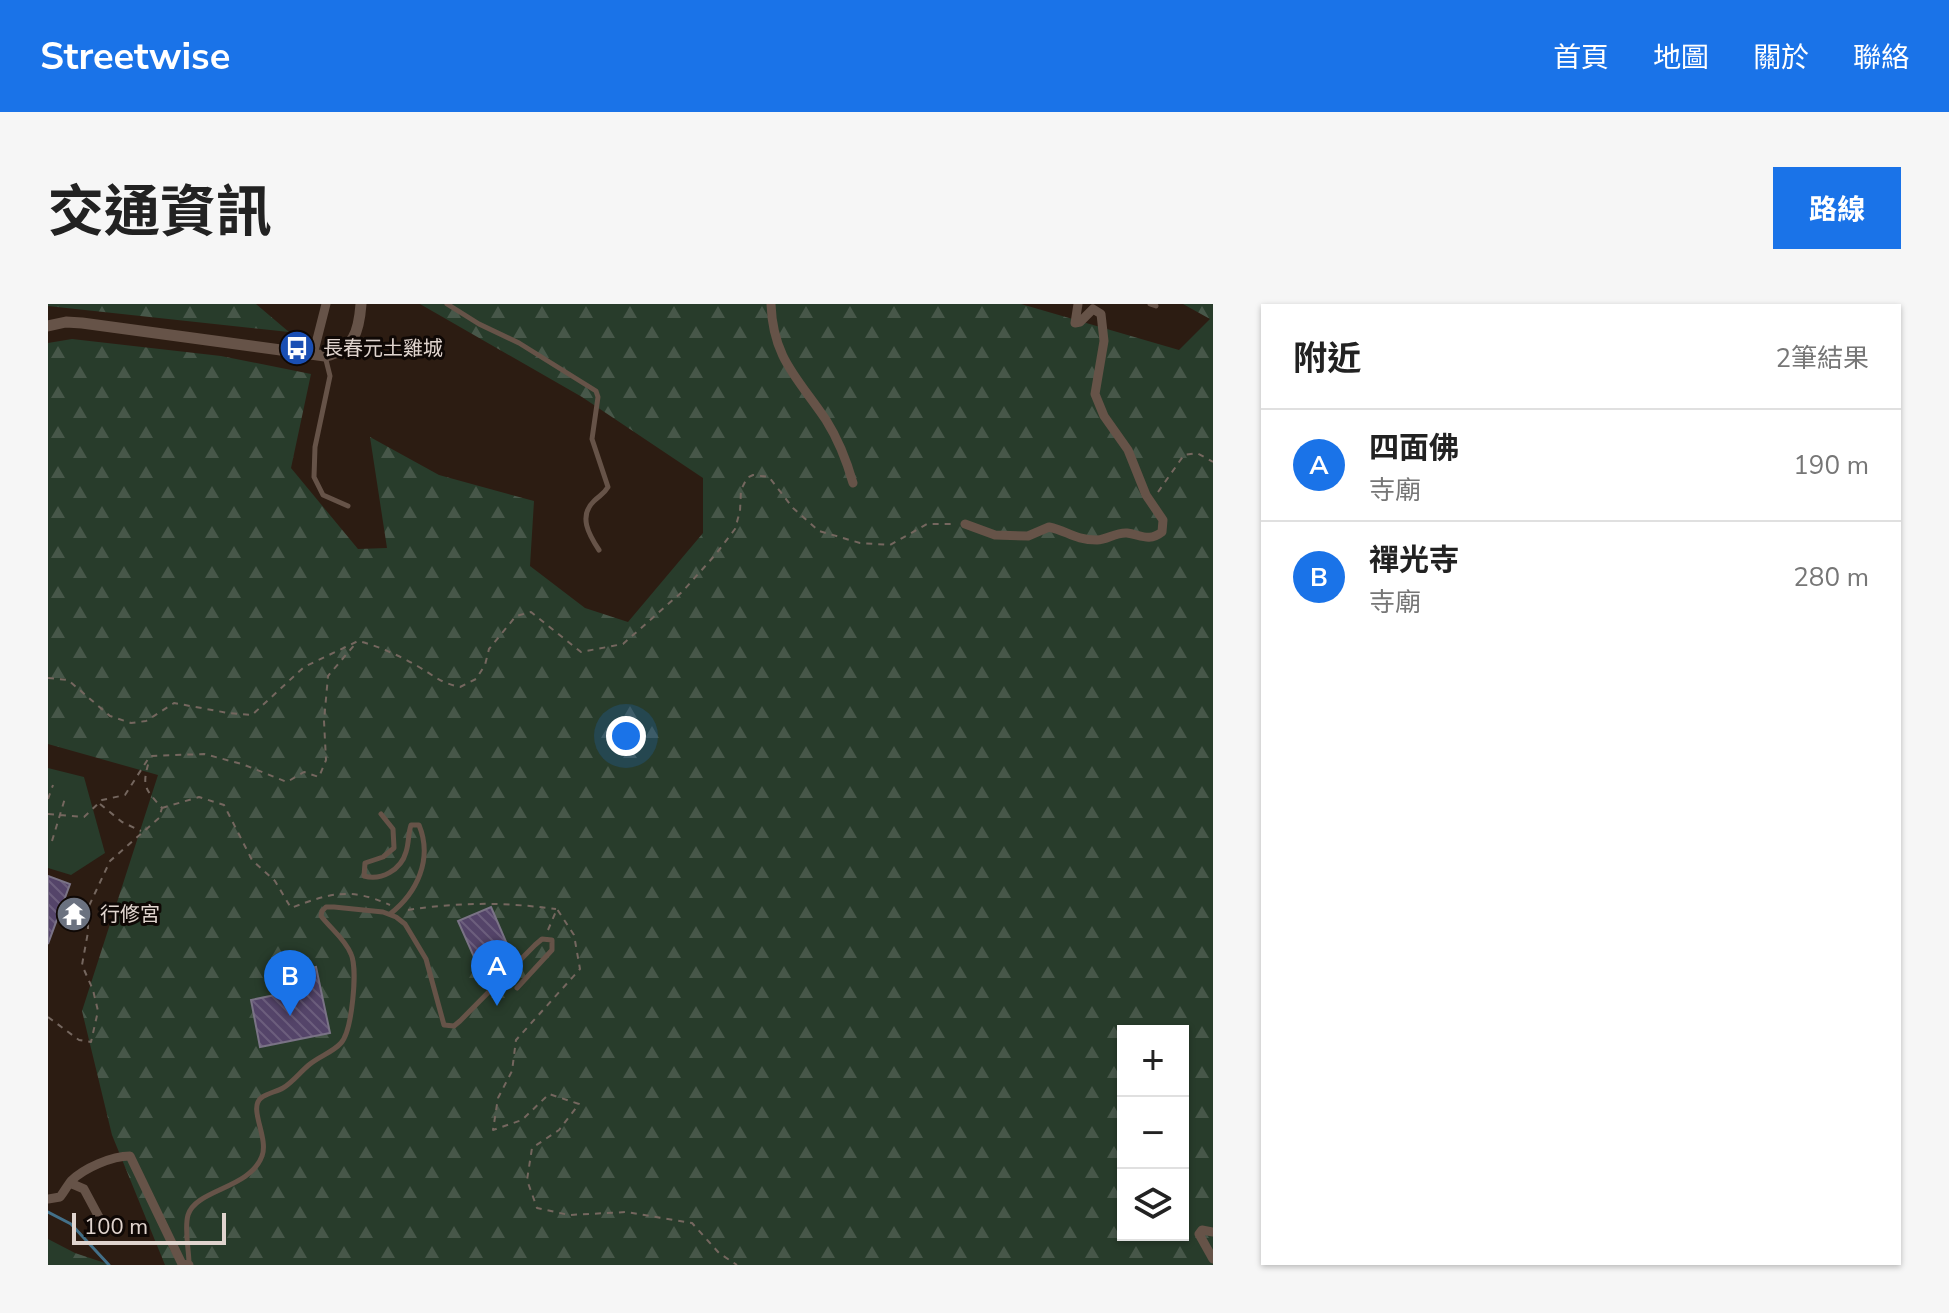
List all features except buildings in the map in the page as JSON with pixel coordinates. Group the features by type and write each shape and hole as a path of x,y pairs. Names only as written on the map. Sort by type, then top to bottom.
{"street":[{"path":"319,356 326,304"},
{"path":"48,326 66,322 82,323 319,356 346,350 352,341 361,304"},
{"path":"771,304 773,333 783,357 800,387 829,426 853,483"},
{"path":"965,524 995,535 1028,536 1049,527 1085,540 1102,540 1122,533 1152,537 1162,532 1165,523 1150,503 1128,450 1104,416 1095,394 1104,341 1101,314 1093,309 1075,323 1078,304"},
{"path":"48,1199 60,1197 70,1183 95,1167 119,1156 130,1156 170,1242 182,1264 189,1265"},
{"path":"70,1183 84,1189 99,1217"},
{"path":"1213,1232 1202,1230 1199,1234 1213,1259"}],"lane":[{"path":"447,304 519,343 596,391 598,406 593,447 608,487 591,503 586,517 589,535 599,550"},
{"path":"319,356 330,376 315,447 314,477 323,495 348,506"},
{"path":"381,814 393,829 394,848 383,857 365,863 364,876 381,877 395,869 406,853 411,825 419,825 424,841 421,873 416,886 390,915"},
{"path":"189,1265 187,1220 193,1206 251,1174 259,1165 265,1141 257,1117 257,1102 287,1086 313,1061 339,1045 346,1035 354,962 344,942 323,920 322,911 334,907 390,915 405,924 426,959 441,1021 449,1027 460,1021 519,959 544,938 552,940 552,950 517,988"}],"path":[{"path":"1150,503 1184,455 1197,453 1213,462"},
{"path":"48,678 68,680 110,716 131,723 146,721 174,703 252,715 304,667 358,641 376,645 441,682 460,687 476,679 485,665 489,649 516,616 531,612 581,652 623,644 683,591 716,554 735,529 741,490 747,478 753,475 769,477 793,508 819,531 860,543 890,545 927,524 965,524"},
{"path":"150,756 204,754 242,764 287,782 304,772 319,777 326,760 324,721 328,676 358,641"},
{"path":"48,814 84,817 99,803 125,795 150,756"},
{"path":"150,756 144,780 146,791 162,808"},
{"path":"48,799 53,785"},
{"path":"52,841 66,795"},
{"path":"162,808 199,797 224,805 252,860 275,881 291,908 317,898 349,892 409,911 450,904 507,902 557,909 574,935 580,969 516,1040 512,1071 498,1098 493,1130 522,1120 549,1094 579,1104 559,1130 532,1148 527,1180 537,1208 569,1215 627,1212 692,1223 719,1253 737,1265"},
{"path":"99,803 122,822 142,832"},
{"path":"48,1017 79,1040 91,1042 98,1011 82,965 88,932 88,908 110,861 159,818 162,808"},
{"path":"544,938 557,909"}],"green space":[{"path":"256,304 289,332 48,306"},
{"path":"420,304 1021,304 1179,350 1210,319 1183,304 1213,304 1213,1265 165,1265 112,1135 82,1011 158,775 48,744 48,343 72,339 221,356 311,374 291,468 358,549 387,548 370,437 439,475 534,501 530,566 585,608 628,622 703,533 703,478 582,397"},
{"path":"48,768 84,777 105,853 71,875 48,868"},
{"path":"48,1239 75,1253 111,1265 48,1265"}],"waterway":[{"path":"48,1212 71,1224 109,1265"}],"place":[{"name":"長春元土雞城","path":"297,348"},
{"name":"行修宮","path":"74,914"},
{"name":"四面佛","path":"497,1006"},
{"name":"禪光寺","path":"290,1016"}]}
